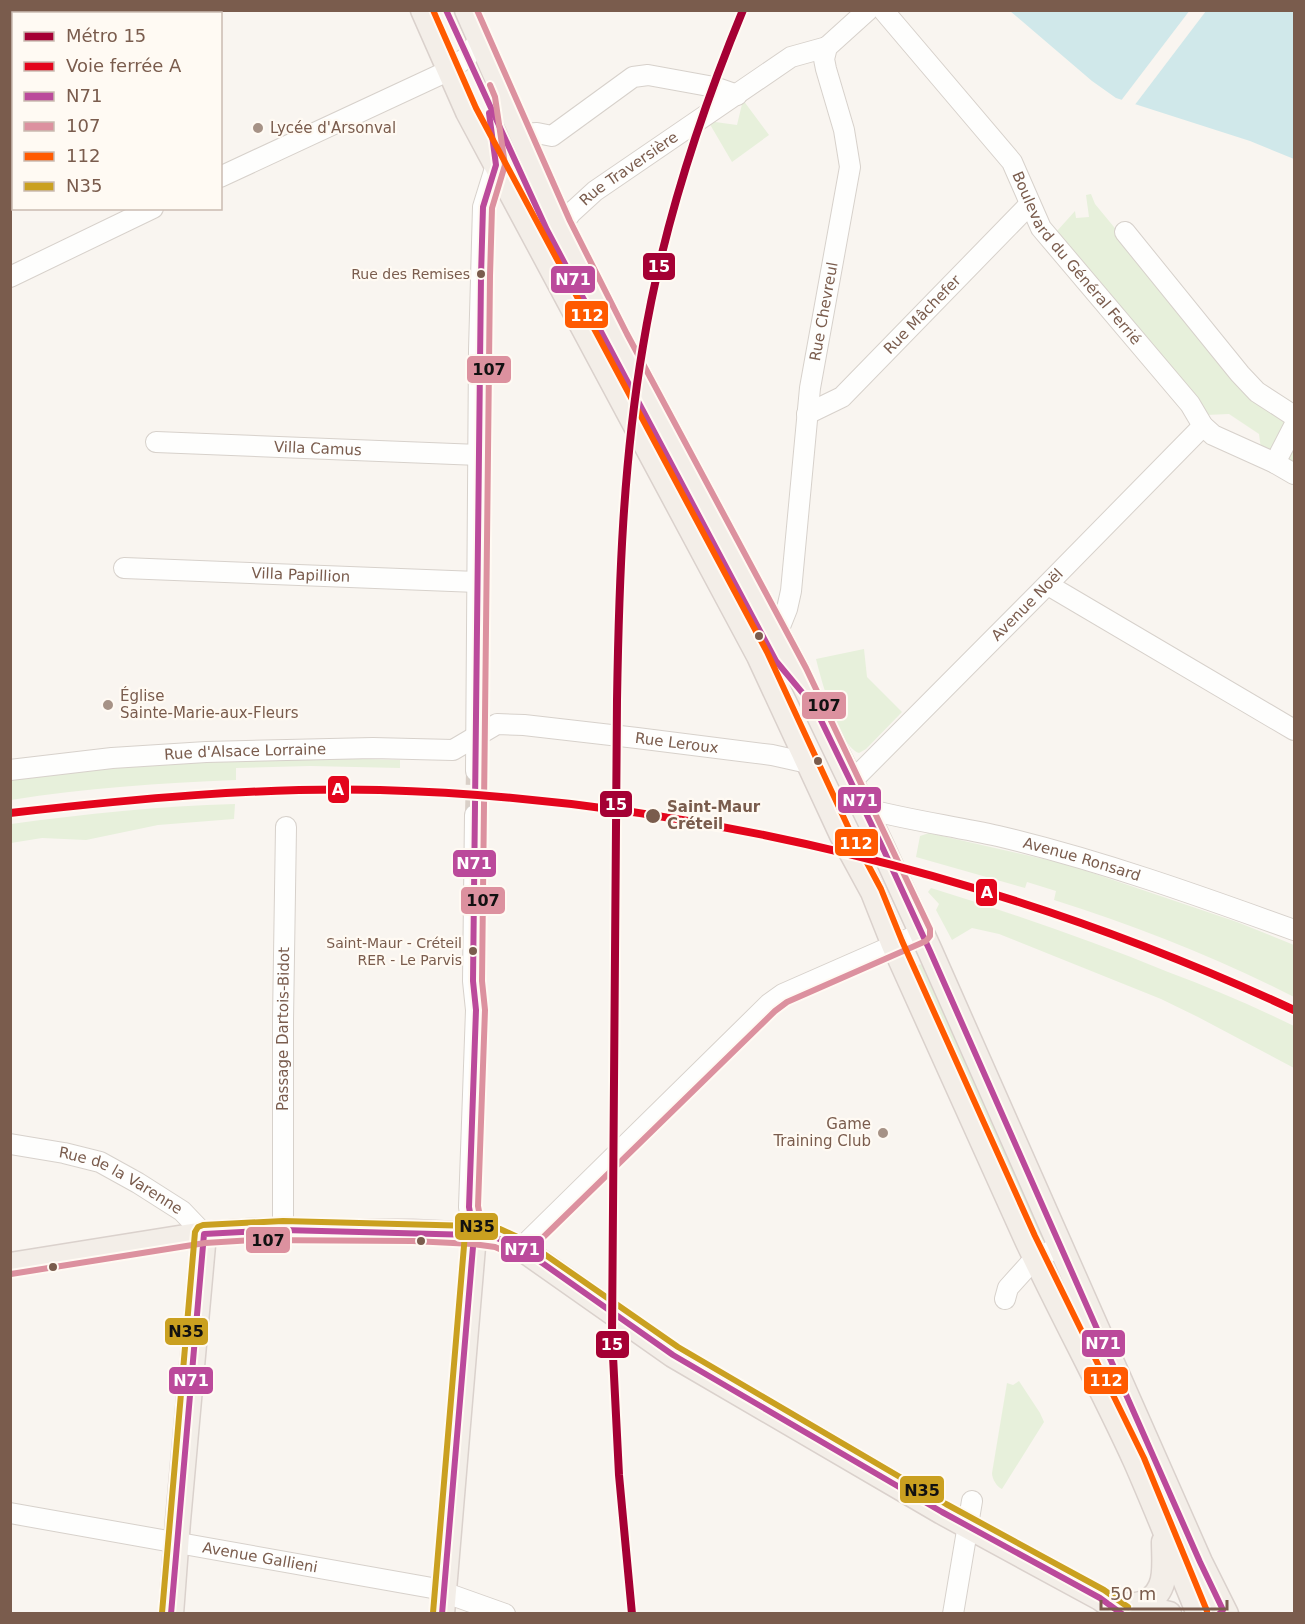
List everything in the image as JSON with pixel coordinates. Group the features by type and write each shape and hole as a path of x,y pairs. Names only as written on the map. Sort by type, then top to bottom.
{"main road":[{"path":"423,10 468,112 759,656 819,788 873,892 894,945 1035,1258 1092,1369 1136,1462 1199,1614"},
{"path":"467,10 562,225 619,338 777,634 851,782 922,933 1223,1612"},
{"path":"794,733 804,734 812,731 820,719"},
{"path":"808,763 851,782"},
{"path":"819,788 863,808"},
{"path":"10,1265 204,1234 283,1230 441,1233 497,1238 521,1248 673,1355 968,1525 1100,1598 1127,1610 1169,1614"},
{"path":"171,1614 204,1234"},
{"path":"443,1603 474,1235"},
{"path":"1127,1610 1147,1602 1158,1591 1165,1578 1164,1530"}],"street":[{"path":"827,47 868,10"},
{"name":"Boulevard du Général Ferrié","path":"883,10 1012,162 1041,228 1190,404 1203,426 1213,435 1294,474"},
{"path":"222,176 450,70 467,57 480,38"},
{"name":"Rue Traversière","path":"562,225 571,213 595,191 791,57 827,47"},
{"name":"Rue Chevreul","path":"777,634 791,591 810,388 850,167 844,130 824,59 827,47"},
{"path":"523,134 537,133 552,136 633,78 640,76 648,75 714,87 737,95"},
{"path":"476,771 479,350 483,207 496,165"},
{"name":"Rue Mâchefer","path":"807,414 842,396 1030,204"},
{"path":"10,277 149,210"},
{"path":"1125,232 1257,392 1294,416"},
{"name":"Avenue Noël","path":"851,782 1203,426"},
{"path":"1275,463 1294,426"},
{"name":"Villa Camus","path":"156,442 479,455"},
{"name":"Villa Papillion","path":"124,568 477,582"},
{"path":"1048,585 1294,730"},
{"name":"Rue Leroux","path":"477,736 497,724 518,724 772,755 808,763"},
{"name":"Rue d'Alsace Lorraine","path":"10,770 101,759 206,752 373,748 453,750 477,736"},
{"name":"Avenue Ronsard","path":"863,808 997,836 1140,876 1294,930"},
{"path":"474,1235 469,1207 476,1010 473,981 475,815"},
{"name":"Passage Dartois-Bidot","path":"283,1230 286,827"},
{"path":"521,1248 769,1004 783,994 922,933"},
{"name":"Rue de la Varenne","path":"10,1144 64,1153 99,1162 182,1211 204,1234"},
{"path":"1005,1299 1008,1288 1035,1258 1060,1247"},
{"path":"953,1614 972,1502"},
{"name":"Avenue Gallieni","path":"10,1513 432,1588 443,1603 505,1614"}],"green space":[{"path":"743,100 769,135 732,162 708,121 737,125"},
{"path":"1091,194 1095,204 1241,381 1294,423 1294,468 1261,449 1259,434 1229,414 1206,415 1048,229 1057,231 1075,211 1076,218 1089,217 1086,195"},
{"path":"864,649 867,677 902,712 866,749 859,753 852,748 838,725 816,659"},
{"path":"334,758 400,760 400,768 310,766 236,768 236,780 123,787 11,800 11,778 168,762"},
{"path":"235,804 234,819 158,825 86,840 42,838 11,843 11,824 123,811"},
{"path":"929,833 1066,864 1237,922 1294,945 1294,997 1176,944 1054,900 1056,891 1027,882 1025,888 916,857 920,836"},
{"path":"931,888 1109,949 1216,991 1294,1026 1294,1068 1161,999 999,934 972,928 952,940 936,910 939,904 928,892"},
{"path":"921,964 1042,1230 1044,1237 1041,1245 913,968"},
{"path":"1019,1381 1044,1422 1002,1489 995,1482 992,1473 1007,1383 1013,1385"}],"water":[{"path":"1010,11 1294,11 1294,159 1250,141 1116,98 1092,81"}],"pier":[{"path":"1190,10 1206,11 1134,106 1120,102"}],"tunnel":[{"path":"475,815 476,771"}],"metro line":[{"name":"15","path":"632,1614 619,1475 612,1336 617,700 623,522 636,390 660,260 683,175 711,92 743,10"}],"rail line":[{"name":"A","path":"10,813 195,795 288,790 380,790 498,797 615,810 732,829 848,854 963,885 1076,921 1186,963 1294,1010"}],"transit line":[{"name":"112","path":"433,10 476,108 767,652 850,831 881,889 902,941 1035,1236 1144,1458 1207,1611"},
{"name":"N71","path":"446,10 547,230 776,661 815,708 880,842 1223,1610 1219,1614"},
{"name":"107","path":"11,1274 205,1243 253,1240 413,1241 473,1244 495,1247 518,1257 524,1256 775,1011 787,1002 926,941 930,936 930,929 806,668 627,334 570,221 477,10"},
{"name":"107","path":"483,1233 478,1206 485,1010 482,981 490,276 492,208 505,165 495,97 490,85"},
{"name":"N71","path":"442,1614 474,1235 469,1207 476,1010 473,981 481,276 483,207 496,165 489,113"},
{"name":"N35","path":"162,1613 195,1232 203,1225 283,1221 474,1226 500,1229 524,1240 678,1347 946,1504 1104,1590 1128,1607"},
{"name":"N71","path":"171,1614 204,1234 283,1230 474,1235 497,1238 521,1248 673,1355 942,1512 1100,1598 1122,1614"},
{"name":"N35","path":"433,1613 465,1234"}],"place":[{"name":"Lycée d'Arsonval","path":"258,128"},
{"name":"Rue des Remises","path":"481,274"},
{"name":"Église Sainte-Marie-aux-Fleurs","path":"108,705"},
{"name":"Saint-Maur Créteil","path":"653,816"},
{"name":"Saint-Maur - Créteil RER - Le Parvis","path":"473,951"},
{"name":"Game Training Club","path":"883,1133"}]}
